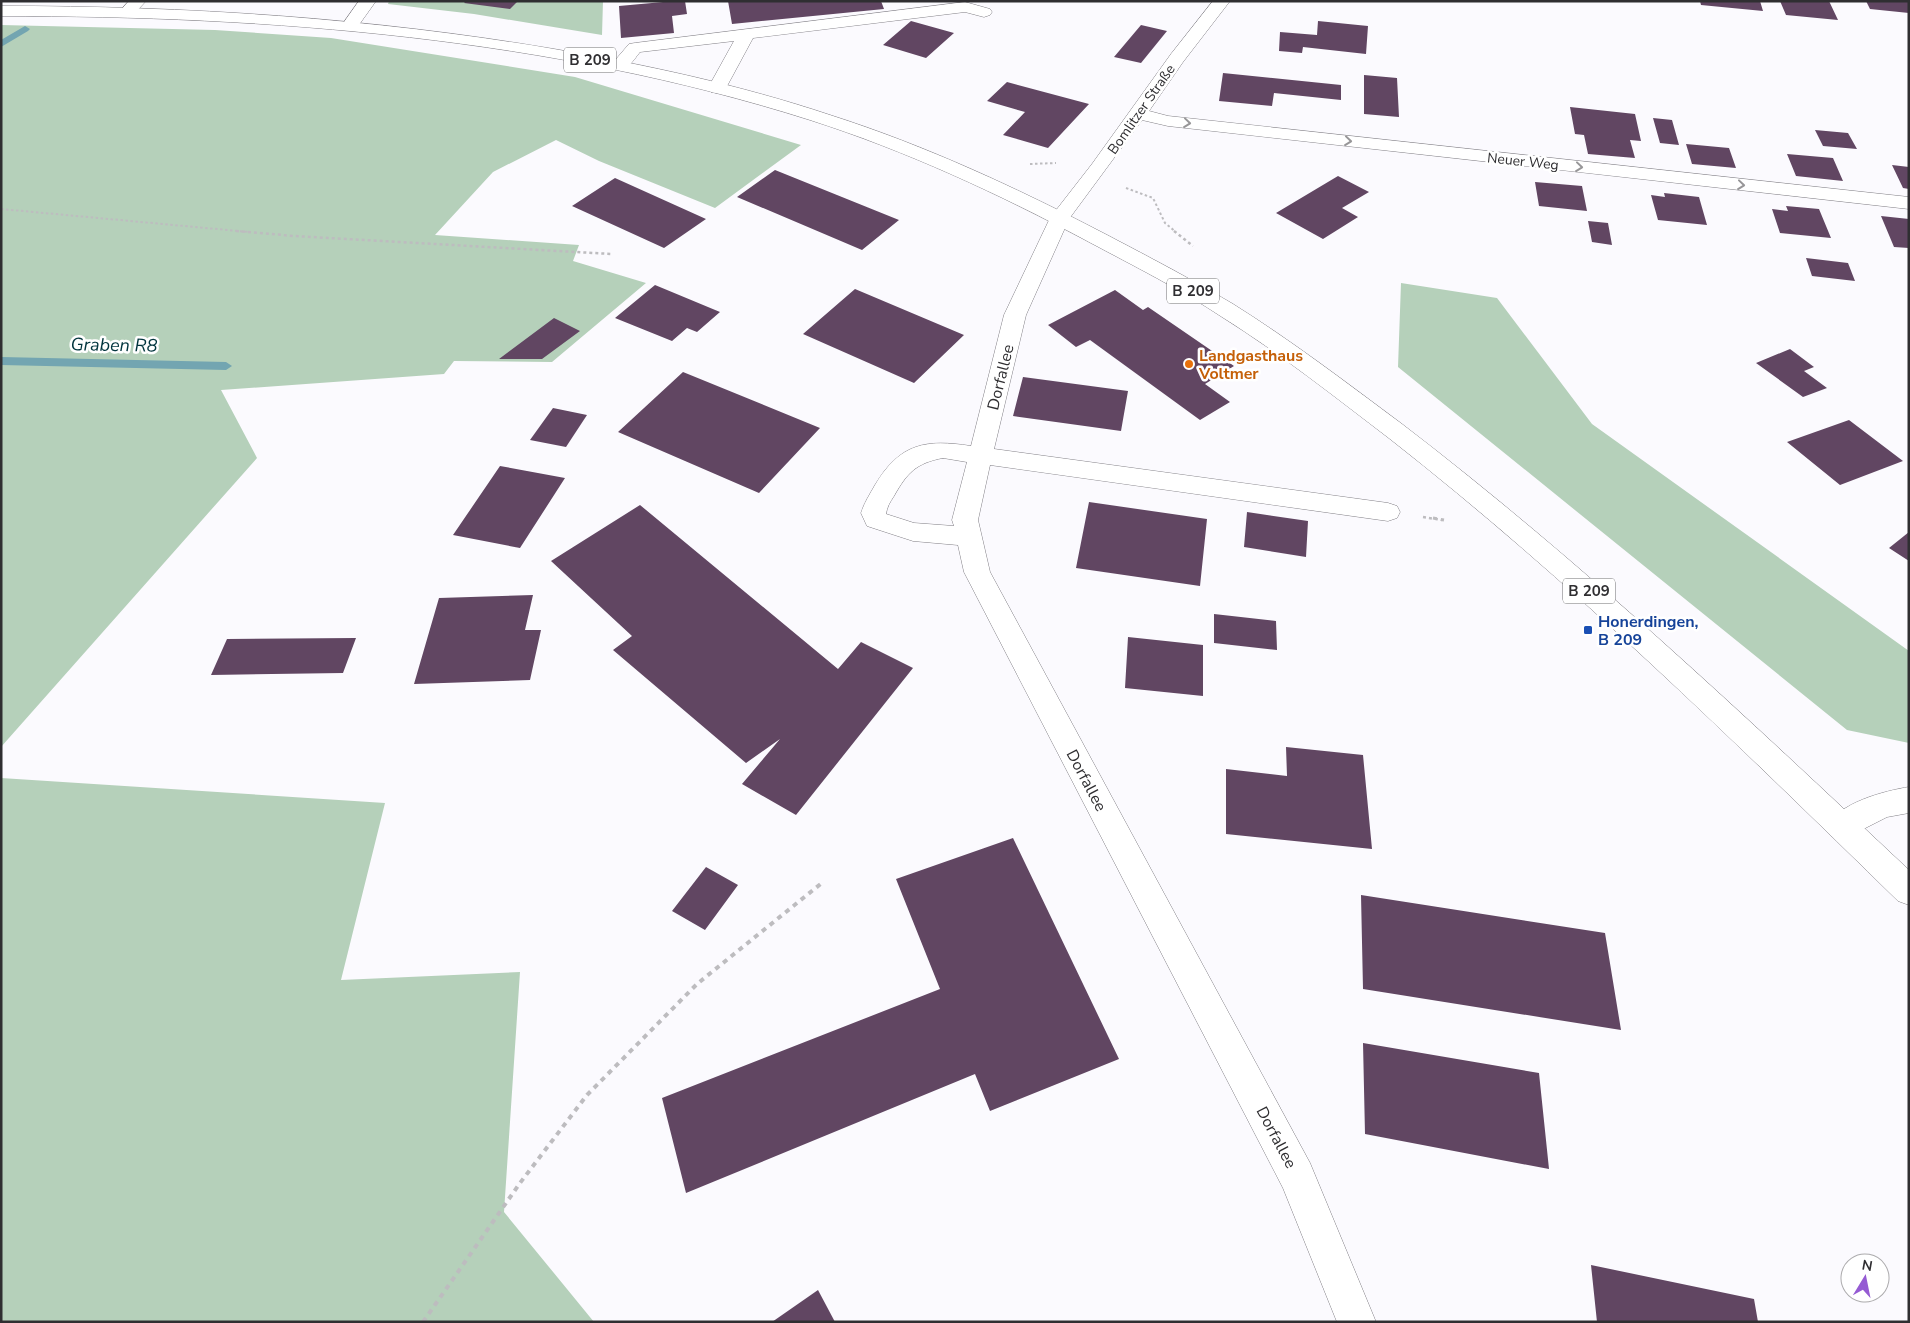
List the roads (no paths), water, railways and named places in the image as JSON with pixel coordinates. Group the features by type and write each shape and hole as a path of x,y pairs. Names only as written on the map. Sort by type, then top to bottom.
{"street":[{"path":"350,25 368,1"},
{"name":"Bomlitzer Straße","path":"1060,218 1139,114 1177,58 1222,1"},
{"name":"B 209","path":"1,11 133,7 350,25 508,46 620,65 717,88 825,119 897,145 968,175 1060,218 1227,310 1320,374 1420,449 1529,539 1607,607 1909,891"},
{"path":"620,65 635,48 965,7 984,12"},
{"path":"717,88 746,35"},
{"name":"Neuer Weg","path":"1139,114 1168,121 1909,203"},
{"name":"Dorfallee","path":"1060,218 1015,315 981,456 966,520 977,572 1297,1176 1357,1322"},
{"path":"969,537 913,532 876,520 873,513 875,506 899,467 907,460 926,452 943,450 1388,512"},
{"path":"1842,827 1881,805 1909,800"}],"waterway":[{"path":"1,44 25,29"},
{"name":"Graben R8","path":"1,361 226,366"}],"place":[{"name":"Landgasthaus Voltmer","path":"1189,364"},
{"name":"Honerdingen, B 209","path":"1588,630"}]}
